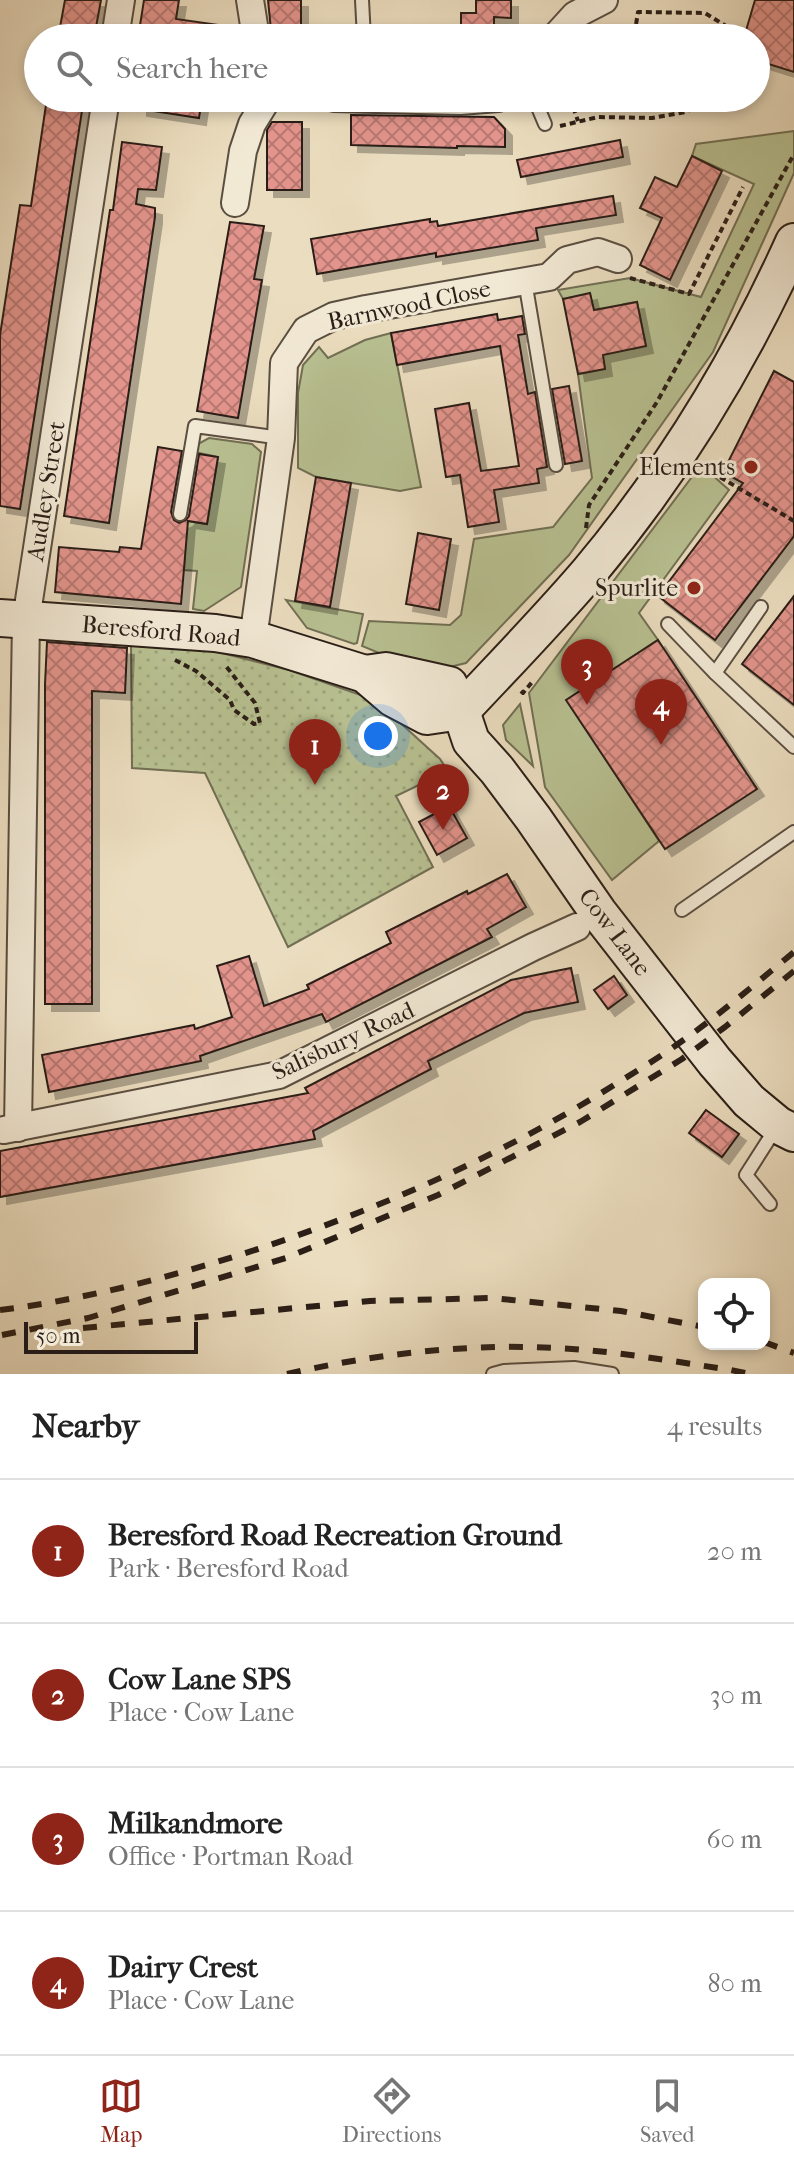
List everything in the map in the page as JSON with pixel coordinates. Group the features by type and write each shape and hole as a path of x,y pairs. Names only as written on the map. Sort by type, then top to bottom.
{"street":[{"path":"117,24 121,0"},
{"path":"250,0 254,24"},
{"path":"572,7 604,0"},
{"name":"Audley Street","path":"9,1129 13,619 104,112"},
{"path":"235,203 243,151 259,112"},
{"path":"448,706 589,572 657,482 714,395 794,242"},
{"name":"Barnwood Close","path":"253,639 281,438 284,363 306,330 334,316 366,309 549,277 567,260 598,252 618,259"},
{"name":"Beresford Road","path":"13,619 215,633 253,639 365,674 386,671 449,685 448,706"},
{"name":"Cow Lane","path":"448,706 471,741 533,818 598,912 715,1062 749,1101 786,1129"},
{"name":"Salisbury Road","path":"9,1129 279,1075 577,927"}],"lane":[{"path":"362,0 363,24"},
{"path":"540,112 545,124"},
{"path":"525,281 556,465"},
{"path":"180,514 195,426 281,438"},
{"path":"715,673 761,607"},
{"path":"668,624 794,747"},
{"path":"365,674 406,690"},
{"path":"682,910 794,832"},
{"path":"770,1204 746,1175 786,1129"},
{"path":"493,1374 574,1368 612,1374"}],"path":[{"path":"636,24 638,12 705,13 723,24"},
{"path":"575,112 578,121"},
{"path":"545,124 558,127 598,117 652,118 686,112"},
{"path":"589,572 584,550 589,505 657,402 794,154"},
{"path":"618,259 630,278 689,294 743,187"},
{"path":"697,463 794,521"},
{"path":"171,658 196,671 230,700 234,710 254,724 260,723 255,703 214,651 215,633"}],"green space":[{"path":"794,131 794,173 713,352 569,555 466,663 441,669 396,660 362,646 369,621 450,625 461,615 474,539 553,527 592,478 578,374 605,369 600,342 633,349 646,346 637,302 624,304 624,308 596,322 590,294 563,299 558,290 630,278 701,297 754,184 692,156 696,144"},
{"path":"391,333 421,487 400,491 316,477 298,468 298,393 303,365 319,347 328,358 365,340"},
{"path":"209,438 252,444 261,452 241,587 204,611 193,609 197,571 184,570 187,521 207,524 218,457 195,452 198,444"},
{"path":"701,465 729,490 639,613 658,640 567,700 659,841 612,880 545,787 529,693"},
{"path":"286,600 363,614 357,643 307,628"},
{"path":"131,641 214,651 289,670 375,700 440,759 448,771 396,796 433,867 288,947 205,773 132,768"},
{"path":"520,704 533,766 506,740 503,725"}],"building":[{"path":"65,0 101,0 97,24 61,24"},
{"path":"144,0 179,0 176,19 212,24 140,24"},
{"path":"268,0 301,0 301,24 270,24"},
{"path":"476,0 511,0 511,18 494,17 494,24 461,24 461,13 476,13"},
{"path":"755,0 794,0 794,72 770,64 770,24 748,24"},
{"path":"45,112 82,112 20,509 0,506 0,335 20,205 31,206"},
{"path":"160,112 200,112 199,118"},
{"path":"351,115 494,117 505,129 505,147 351,145"},
{"path":"272,122 302,122 302,190 267,190 267,130"},
{"path":"620,140 623,157 521,177 517,160"},
{"path":"122,142 162,147 156,190 138,189 136,204 155,208 155,217 109,523 64,516"},
{"path":"692,156 722,171 670,280 640,265 662,218 640,208 655,177 677,187"},
{"path":"613,196 616,215 536,228 538,240 436,257 436,253 317,274 311,239 430,219 430,222 437,221 438,226"},
{"path":"230,222 264,226 254,279 262,280 238,418 197,411"},
{"path":"590,293 594,310 637,302 646,346 603,355 605,369 578,374 563,299"},
{"path":"497,314 498,320 522,316 525,334 518,335 528,394 535,392 547,467 537,469 539,483 494,490 499,522 468,527 460,475 446,477 435,409 469,403 481,471 519,466 500,346 397,365 391,333"},
{"path":"774,371 794,382 794,536 715,640 658,596 743,483 723,472"},
{"path":"569,386 582,461 565,464 552,389"},
{"path":"158,447 182,451 171,512 179,523 189,516 199,454 218,457 207,524 188,521 181,604 55,592 59,547 119,552 120,547 141,549"},
{"path":"316,477 351,483 330,607 295,601"},
{"path":"418,533 451,539 439,610 406,604"},
{"path":"794,596 794,705 742,664"},
{"path":"658,640 757,789 665,849 566,700"},
{"path":"47,642 127,648 125,693 92,691 92,1004 45,1004"},
{"path":"449,806 467,838 437,855 419,822"},
{"path":"507,874 526,907 487,929 492,937 326,1022 322,1014 200,1056 201,1061 49,1092 42,1055 194,1025 195,1029 232,1017 217,966 249,956 264,1006 309,989 307,985 391,943 386,932"},
{"path":"571,968 578,1002 524,1013 428,1061 431,1069 313,1131 315,1139 0,1197 0,1151 308,1093 305,1088 511,980"},
{"path":"614,976 627,995 608,1009 594,990"},
{"path":"706,1110 739,1134 722,1157 689,1133"}],"railway":[{"path":"0,1310 100,1293 232,1257 311,1231 447,1175 534,1131 654,1060 706,1024 794,952"},
{"path":"2,1335 88,1318 286,1258 438,1195 580,1122 682,1059 794,971"},
{"path":"83,1328 370,1301 492,1298 621,1311 698,1326"},
{"path":"770,1344 794,1353"},
{"path":"287,1374 398,1354 511,1347 603,1352 750,1374"}],"place":[{"name":"Elements","path":"751,467"},
{"name":"Spurlite","path":"694,588"},
{"name":"Milkandmore","path":"587,705"},
{"name":"Dairy Crest","path":"661,745"},
{"name":"Beresford Road Recreation Ground","path":"315,785"},
{"name":"Cow Lane SPS","path":"443,830"}]}
